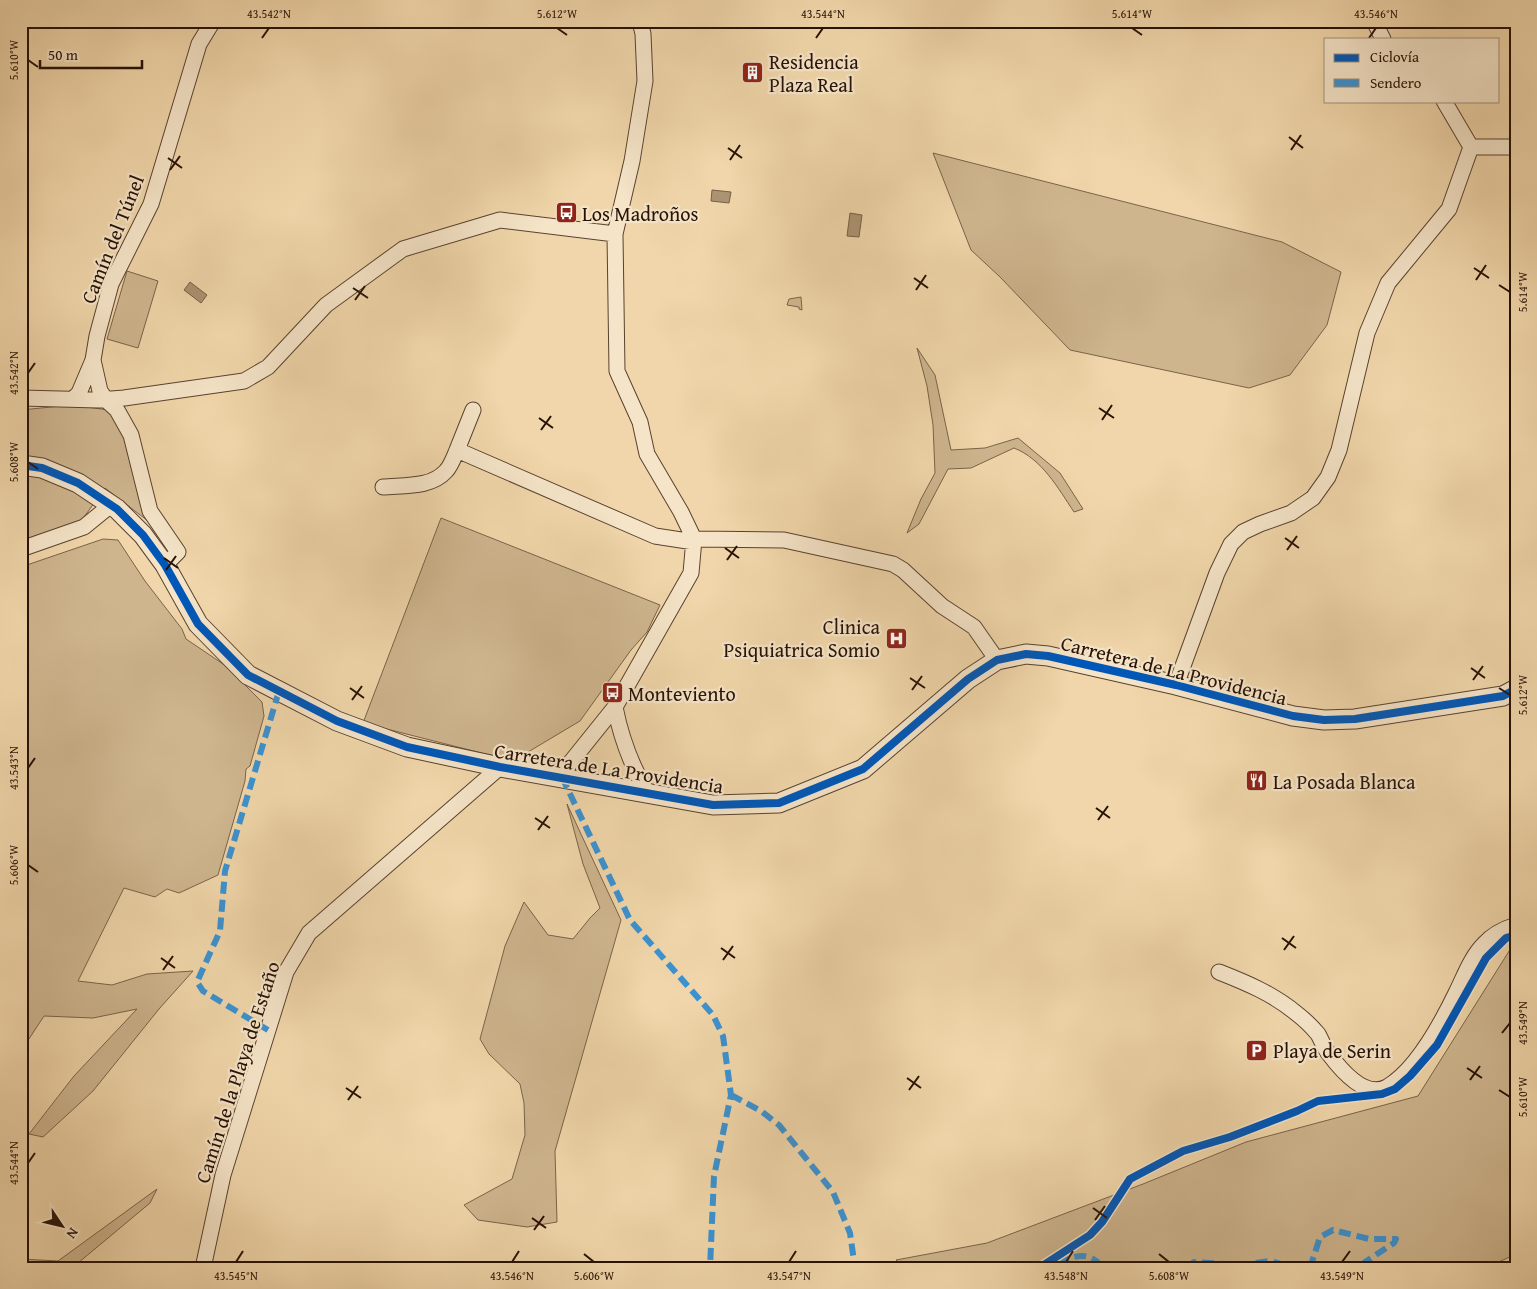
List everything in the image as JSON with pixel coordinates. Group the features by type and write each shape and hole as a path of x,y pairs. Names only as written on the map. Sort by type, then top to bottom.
{"street":[{"name":"Camín del Túnel","path":"94,360 97,336 112,284 151,204 199,44 213,21"},
{"path":"562,777 570,763 615,707 691,573 694,540 681,512 647,454 640,422 617,371 615,234 632,161 645,81 640,21"},
{"path":"1374,21 1382,38"},
{"path":"1445,102 1471,146"},
{"path":"1471,146 1516,147"},
{"path":"1176,685 1217,573 1231,544 1243,532 1291,513 1313,498 1328,477 1339,450 1367,333 1388,283 1449,209 1471,146"},
{"path":"21,398 106,400 244,381 268,367 326,305 403,249 500,220 615,234"},
{"path":"73,399 94,360"},
{"path":"94,360 100,391 106,400 117,410 131,435 150,511 178,552 165,565"},
{"path":"383,487 420,484 432,481 447,471 458,450 473,410"},
{"path":"458,450 655,536 694,540 784,540 894,564 942,606 974,627 997,660"},
{"name":"Carretera de La Providencia","path":"21,465 42,468 78,483 117,508 143,535 165,565 198,624 248,675 337,721 398,744 500,767 713,805 779,804 863,769 968,679 997,660 1026,654 1048,656 1176,685 1293,716 1324,720 1355,719 1503,696 1516,689"},
{"path":"21,549 84,527 111,505"},
{"path":"615,707 620,731 637,775 648,794"},
{"name":"Camín de la Playa de Estaño","path":"203,1268 223,1176 286,972 309,932 500,767"},
{"path":"1220,972 1278,998 1318,1034 1328,1053 1352,1080 1370,1090 1382,1089 1402,1076 1416,1061 1447,1012 1467,970 1483,944 1500,930 1516,925"}],"shaded area":[{"path":"933,153 1282,242 1341,272 1327,325 1290,375 1249,388 1070,350 1000,277 971,250"},
{"path":"712,190 731,192 729,203 711,201"},
{"path":"850,213 862,215 859,237 847,236"},
{"path":"127,271 158,281 138,348 107,339"},
{"path":"190,282 207,295 201,303 184,290"},
{"path":"801,297 802,310 799,307 787,305 789,299"},
{"path":"917,348 935,375 951,450 985,448 1018,438 1060,473 1083,509 1074,512 1041,467 1033,459 1014,448 971,468 948,469 919,524 907,533 921,499 935,473 933,425 927,386"},
{"path":"71,405 109,410 119,424 133,460 140,502 148,521 105,488 79,524 21,541 21,410"},
{"path":"441,518 660,605 647,632 631,650 580,721 513,761 363,723"},
{"path":"103,539 118,540 145,581 182,629 186,639 226,666 262,702 264,716 250,766 246,769 245,781 218,875 179,893 167,889 155,897 124,888 78,981 112,985 147,974 193,971 159,1009 93,1091 43,1137 29,1134 74,1076 137,1009 93,1018 44,1016 21,1051 21,567"},
{"path":"567,804 621,920 555,1151 557,1222 527,1227 478,1220 464,1205 512,1179 525,1135 524,1103 520,1084 489,1054 480,1039 505,946 524,902 548,935 573,939 600,908 583,864"},
{"path":"1516,946 1516,1254 1486,1268 904,1268 896,1260 987,1243 1143,1184 1246,1142 1418,1096 1511,948"},
{"path":"157,1189 150,1203 72,1268 21,1268 21,1259 58,1261"}],"marked path":[{"path":"268,1030 203,991 197,982 220,931 225,871 279,691"},
{"path":"562,777 630,920 713,1015 723,1036 731,1095 714,1176 710,1268"},
{"path":"731,1095 761,1111 779,1125 833,1192 850,1233 855,1268"},
{"path":"1309,1268 1320,1237 1333,1230 1369,1239 1396,1239 1394,1243 1365,1262 1360,1268"},
{"path":"1057,1262 1082,1256 1093,1259 1103,1268"},
{"path":"1186,1268 1194,1262 1242,1265 1270,1261 1296,1268"}],"cycle path":[{"path":"21,465 42,468 78,483 117,509 143,535 165,565 198,624 248,675 337,721 407,747 500,767 713,805 779,803 863,769 968,679 997,660 1026,654 1048,656 1176,685 1293,716 1324,720 1355,719 1503,696 1516,689"},
{"path":"1039,1268 1090,1235 1102,1222 1130,1179 1183,1151 1230,1137 1318,1101 1382,1094 1395,1089 1410,1076 1437,1045 1486,958 1506,938 1516,935"}],"place":[{"name":"Residencia Plaza Real","path":"753,72"},
{"name":"Los Madroños","path":"566,213"},
{"name":"Clinica Psiquiatrica Somio","path":"896,638"},
{"name":"Monteviento","path":"612,693"},
{"name":"La Posada Blanca","path":"1257,781"},
{"name":"Playa de Serin","path":"1257,1050"}]}
